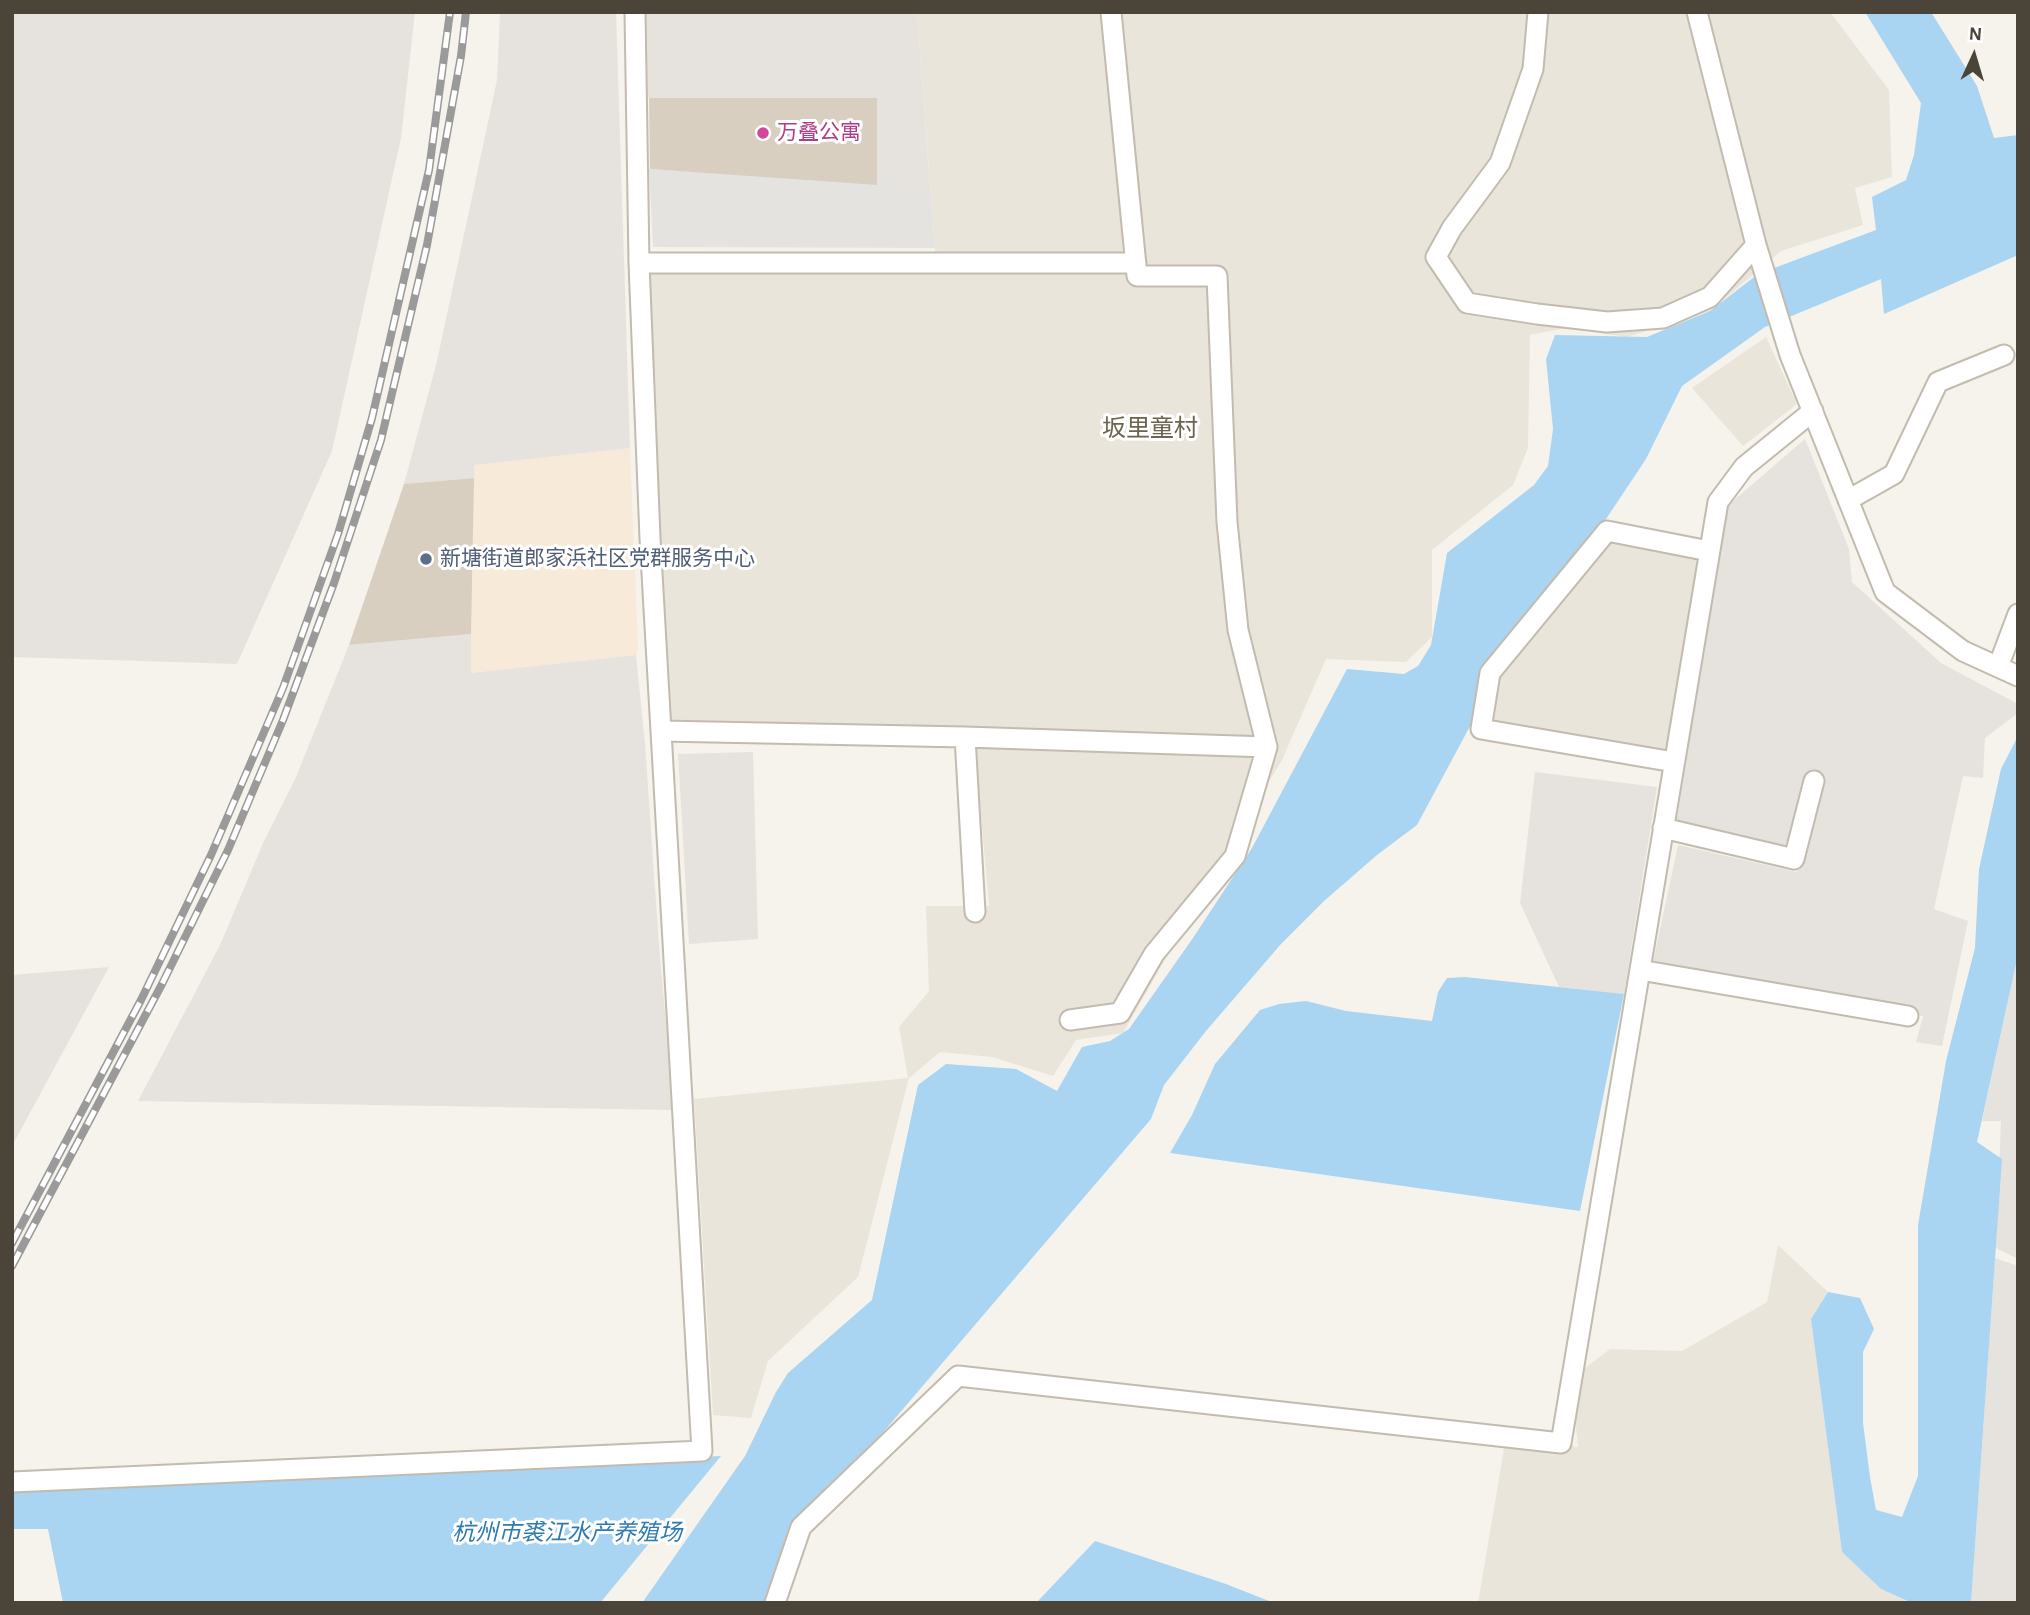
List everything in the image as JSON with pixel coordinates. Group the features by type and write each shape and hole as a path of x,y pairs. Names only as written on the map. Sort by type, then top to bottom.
{"street":[{"path":"12,1482 702,1451 650,524 639,263 635,12"},
{"path":"1070,1020 1120,1013 1154,954 1235,856 1267,747 1238,630 1227,522 1217,276 1137,276 1111,12"},
{"path":"1538,12 1533,69 1500,163 1452,228 1436,257 1467,303 1607,322 1663,318 1710,297 1756,245"},
{"path":"1697,12 1756,245 1790,355 1885,592 1963,652 2018,676"},
{"path":"639,263 1136,263"},
{"path":"1848,500 1894,474 1938,382 2004,355"},
{"path":"775,1603 801,1527 958,1376 1561,1443 1718,502 1744,467 1812,411"},
{"path":"1674,762 1481,729 1490,673 1607,531 1709,551"},
{"path":"1998,667 2018,614"},
{"path":"661,731 1267,747"},
{"path":"965,737 975,912"},
{"path":"1663,828 1794,859 1814,781"},
{"path":"1640,970 1908,1016"}],"shaded area":[{"path":"12,12 415,12 401,138 332,451 237,664 12,657"},
{"path":"500,12 616,12 630,448 474,465 474,478 404,484 437,361 497,80"},
{"path":"644,12 917,12 930,186 877,185 877,98 647,98"},
{"path":"917,12 1830,12 1889,90 1892,177 1855,188 1863,225 1781,251 1710,311 1627,337 1566,328 1530,335 1528,448 1513,485 1432,550 1432,637 1406,662 1326,659 1282,760 1123,1033 1076,1040 1053,1076 992,1057 940,1052 909,1078 858,1277 768,1361 751,1418 713,1415 694,1099 908,1078 899,1027 929,991 926,906 989,906 975,748 661,731 639,263 936,263"},
{"path":"649,169 930,186 935,248 653,247"},
{"path":"1766,337 1797,404 1743,446 1692,388"},
{"path":"1805,439 1849,549 1852,582 1941,663 2018,704 2018,713 1985,738 1983,778 1963,776 1934,909 1968,921 1942,1046 1916,1042 1923,1016 1845,1005 1844,1009 1653,962 1678,845 1801,873 1676,824 1727,506"},
{"path":"630,448 638,648 636,655 470,673 473,465"},
{"path":"1607,531 1709,551 1674,762 1481,729 1492,668"},
{"path":"471,634 471,673 636,655 674,1110 138,1101 220,945 264,841 296,777 349,645"},
{"path":"753,752 758,939 689,944 678,754"},
{"path":"1535,772 1657,787 1624,994 1559,987 1520,903"},
{"path":"2018,955 2018,1259 1996,1248 2001,1121 1982,1121"},
{"path":"109,967 12,1146 12,975"},
{"path":"1778,1245 1828,1292 1811,1319 1842,1552 1881,1589 1905,1600 1905,1603 1478,1603 1506,1437 1578,1447 1571,1379 1610,1349 1682,1351 1767,1302"},
{"path":"1995,1258 2018,1266 2018,1603 1971,1603"}],"water":[{"path":"1865,12 1931,12 1977,86 1994,138 2018,135 2018,255 1884,314 1881,279 1765,327 1682,386 1646,459 1600,528 1520,633 1417,825 1324,901 1281,944 1206,1031 1164,1085 1151,1119 856,1464 816,1505 772,1603 642,1603 745,1456 788,1373 872,1300 918,1085 946,1064 1016,1069 1057,1091 1082,1047 1110,1041 1129,1029 1193,938 1252,848 1347,669 1404,674 1418,666 1431,645 1447,553 1534,485 1548,466 1553,429 1546,359 1555,335 1647,337 1710,311 1758,274 1876,230 1872,197 1906,180 1914,155 1921,103"},
{"path":"2018,736 2018,955 1977,1142 2002,1159 1971,1603 1912,1603 1881,1589 1842,1552 1811,1319 1828,1292 1860,1298 1874,1329 1863,1352 1863,1423 1876,1510 1902,1517 1918,1476 1918,1225 1946,1061 1975,948 1979,869 2001,769"},
{"path":"1465,977 1624,994 1580,1211 1170,1153 1192,1115 1215,1064 1260,1010 1279,1004 1306,1001 1346,1011 1432,1021 1438,992 1447,978"},
{"name":"杭州市裘江水产养殖场","path":"721,1456 600,1603 63,1603 48,1529 12,1529 12,1492"},
{"path":"1095,1541 1226,1584 1274,1603 1036,1603"}],"building":[{"name":"万叠公寓","path":"649,98 877,98 877,185 650,169"},
{"name":"新塘街道郎家浜社区党群服务中心","path":"474,478 471,634 349,645 404,484"}],"railway":[{"path":"12,1243 141,1000 211,855 283,688 338,534 372,418 429,170 450,12"},
{"path":"12,1266 162,984 228,850 283,720 334,583 381,440 427,245 461,56 466,12"}],"place":[{"name":"万叠公寓","path":"763,133"},
{"name":"新塘街道郎家浜社区党群服务中心","path":"426,559"}],"district":[{"name":"坂里童村","path":"1150,429"}]}
